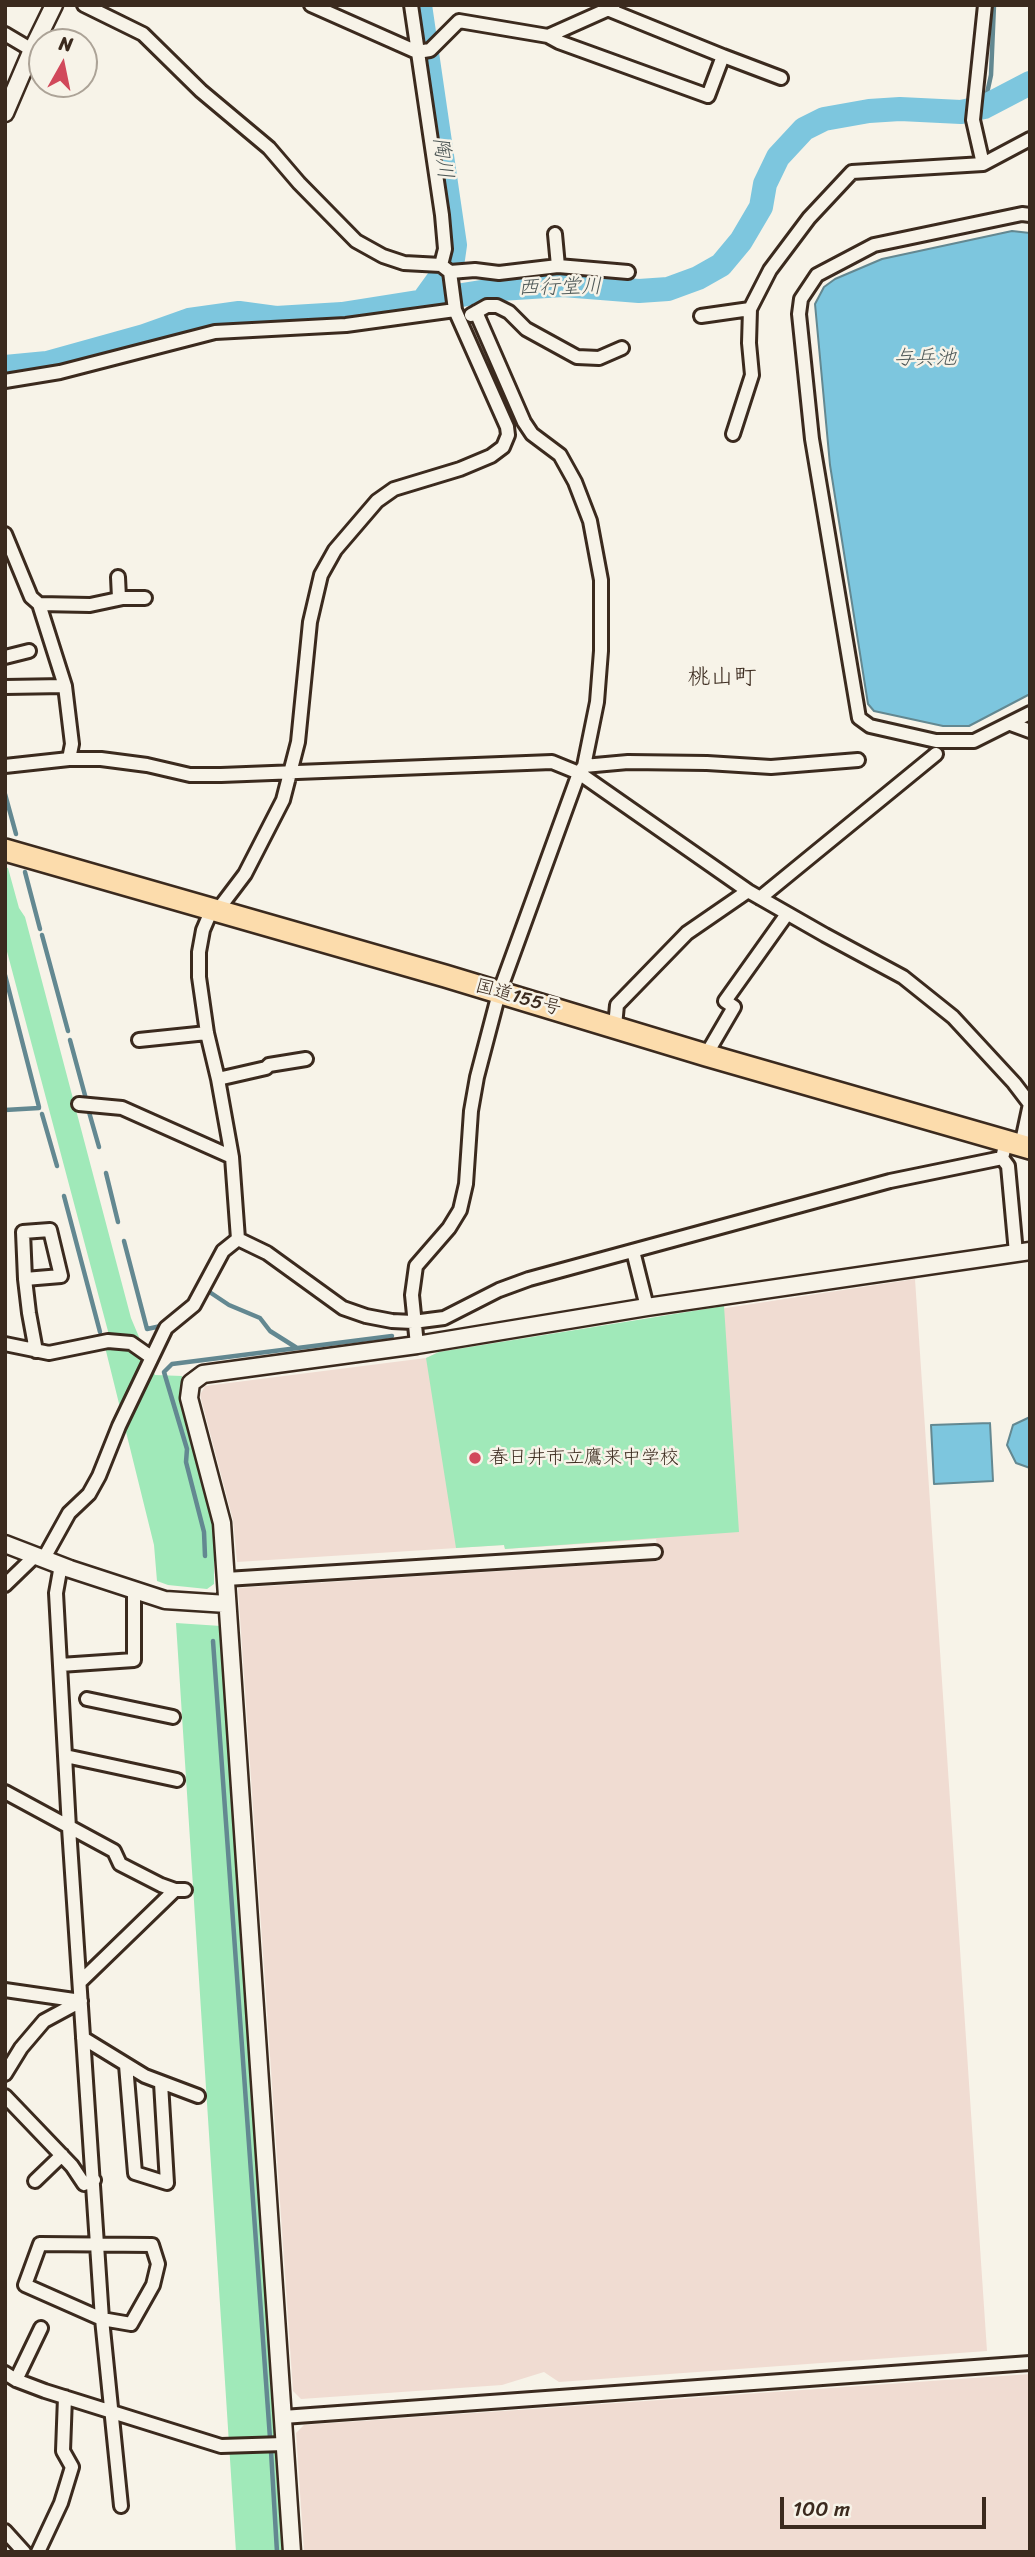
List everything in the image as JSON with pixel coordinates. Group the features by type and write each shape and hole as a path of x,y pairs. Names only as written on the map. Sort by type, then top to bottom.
{"highway":[{"name":"国道155号","path":"5,850 615,1026 1015,1148"}],"street":[{"path":"43,28 54,5"},
{"path":"84,5 143,34 201,91 269,148 356,241 383,256 404,263 499,273 558,266 628,272"},
{"path":"311,5 423,51"},
{"path":"238,1239 232,1157 207,1033 199,977 199,952 203,930 215,910 245,874 283,800 298,742 310,622 321,575 335,550 377,500 394,489 460,469 491,456 503,447 508,435 458,315 446,268 423,51 411,5"},
{"path":"983,164 973,120 985,5"},
{"path":"548,36 613,7 723,57 782,78"},
{"path":"423,51 459,21 548,36 708,96 723,57"},
{"path":"5,34 28,48"},
{"path":"5,113 28,59"},
{"path":"733,434 752,375 750,309 770,270 793,239 852,172 983,164 1030,139"},
{"path":"1030,215 1022,214 874,245 817,275 801,299 799,314 812,439 859,718 870,726 936,741 974,741 1030,713"},
{"path":"555,234 558,266"},
{"path":"5,381 60,372 215,332 346,325 458,315 476,312 487,306 497,306 509,312 526,329 577,357 599,358 622,348"},
{"path":"701,316 750,309"},
{"path":"417,1345 412,1295 416,1266 450,1228 460,1210 466,1184 471,1111 477,1077 499,993 582,770 597,702 601,651 601,580 590,521 575,482 560,455 532,434 524,422 476,312"},
{"path":"5,534 31,597 38,604 65,686 72,744 69,759"},
{"path":"117,577 119,598"},
{"path":"38,604 90,605 119,598 145,598"},
{"path":"5,657 30,651"},
{"path":"5,687 65,686"},
{"path":"1011,724 1030,732"},
{"path":"760,898 936,754"},
{"path":"5,766 69,759 101,759 190,775 552,762 582,770 748,891 904,977 953,1017 1030,1104 1008,1166 1023,1252 647,1307 417,1345 202,1374 191,1383 189,1398 222,1523 292,2552"},
{"path":"582,770 628,762 707,763 771,768 858,760"},
{"path":"615,1026 617,1005 687,933 748,891"},
{"path":"706,1055 734,1007 725,1001 787,914"},
{"path":"139,1040 207,1033"},
{"path":"218,1079 269,1065 306,1059"},
{"path":"79,1104 122,1108 232,1157"},
{"path":"238,1239 267,1253 343,1308 366,1316 413,1322 444,1318 529,1279 1015,1148"},
{"path":"25,1279 61,1276 50,1230 23,1232 25,1279 36,1351"},
{"path":"5,1585 12,1576 40,1557 69,1513 89,1494 166,1328 194,1305 223,1251 238,1239"},
{"path":"633,1251 647,1307"},
{"path":"5,1344 49,1353 108,1341 131,1343 151,1357"},
{"path":"5,1544 165,1600 227,1604"},
{"path":"226,1578 655,1552"},
{"path":"61,1565 56,1593 69,1828 102,2319 121,2506"},
{"path":"60,1665 134,1660 134,1591"},
{"path":"87,1699 173,1717"},
{"path":"70,1757 177,1780"},
{"path":"5,1793 114,1852 120,1864 180,1890 80,1982"},
{"path":"5,1990 81,2001"},
{"path":"5,2074 44,2021 81,2001"},
{"path":"83,2038 161,2083 198,2096"},
{"path":"126,2065 135,2173 167,2183 161,2083"},
{"path":"5,2096 62,2155 84,2184 94,2180"},
{"path":"35,2181 62,2155"},
{"path":"40,2244 152,2245 158,2264 153,2285 131,2324 102,2319 25,2285 40,2244"},
{"path":"41,2328 10,2376 65,2397 221,2446 284,2444"},
{"path":"283,2417 1030,2363"},
{"path":"38,2552 61,2502 72,2467 63,2451 65,2397"},
{"path":"5,2531 15,2546"}],"shaded area":[{"path":"915,1279 987,2351 559,2382 544,2372 502,2385 301,2399 293,2391 238,1588 659,1561 656,1539 505,1549 504,1545 237,1562 233,1520 200,1395 205,1386 426,1358 439,1352"},
{"path":"1030,2374 1030,2552 304,2552 296,2433 304,2425"}],"green space":[{"path":"5,867 8,868 19,908 25,917 131,1318 155,1375 182,1376 180,1397 219,1560 214,1561 214,1584 207,1589 168,1585 157,1581 154,1545 105,1347 109,1335 5,944"},
{"name":"春日井市立鷹来中学校","path":"724,1306 739,1532 505,1549 504,1545 456,1548 426,1358 439,1352"},
{"path":"176,1623 221,1626 284,2552 236,2552"}],"water":[{"name":"与兵池","path":"1012,231 1030,233 1030,694 969,726 943,726 874,711 868,704 830,465 815,304 824,287 835,279 882,259"},
{"path":"1030,1417 1030,1468 1016,1463 1007,1445 1013,1425"},
{"path":"990,1423 993,1481 934,1484 931,1425"}],"waterway":[{"name":"陶川","path":"420,5 455,245 453,259 422,302"},
{"path":"984,107 991,75 994,5"},
{"name":"西行堂川","path":"5,367 47,363 144,336 189,320 239,313 276,318 342,314 500,289 563,285 639,291 668,289 698,278 721,265 741,241 761,207 765,184 778,157 804,129 824,119 869,111 900,109 961,112 984,107 1030,83"},
{"path":"5,794 16,834"},
{"path":"25,872 40,929"},
{"path":"42,935 68,1031"},
{"path":"5,975 39,1107"},
{"path":"70,1040 86,1099"},
{"path":"5,1110 39,1108"},
{"path":"89,1112 99,1147"},
{"path":"42,1114 57,1166"},
{"path":"106,1173 118,1222"},
{"path":"64,1196 100,1332"},
{"path":"124,1241 147,1329 161,1326"},
{"path":"208,1291 229,1305 260,1318 270,1331 297,1348"},
{"path":"205,1556 204,1532 186,1462 187,1449 164,1372 172,1364 392,1336"},
{"path":"213,1641 270,2438"},
{"path":"271,2451 277,2552"}],"place":[{"name":"春日井市立鷹来中学校","path":"475,1458"}],"district":[{"name":"桃山町","path":"722,678"}]}
